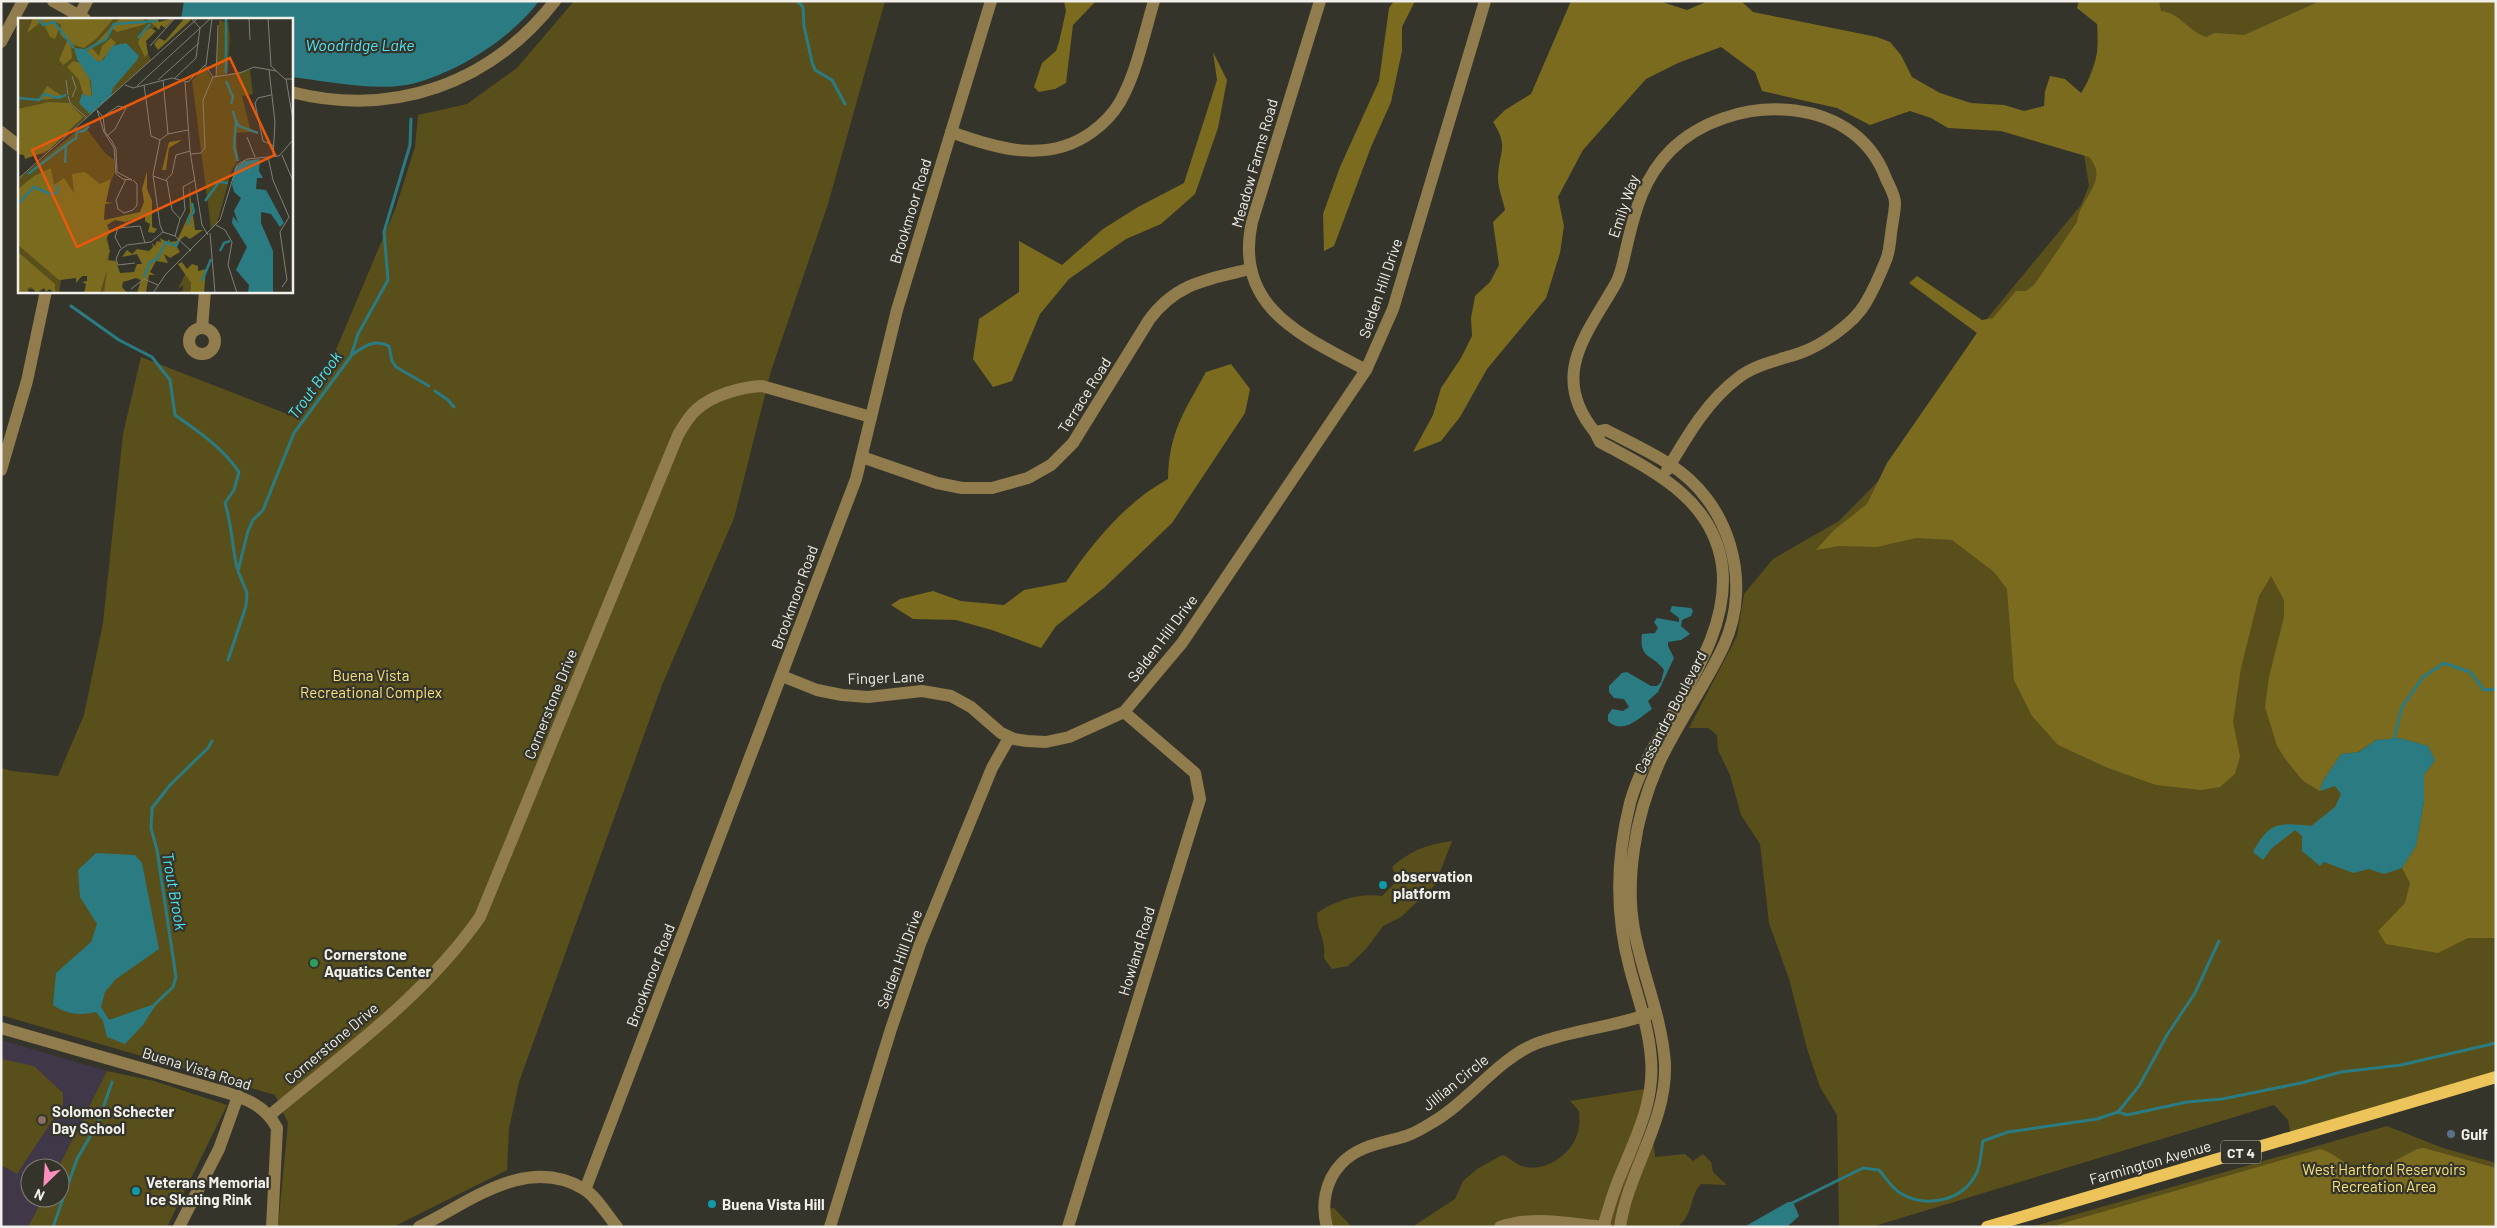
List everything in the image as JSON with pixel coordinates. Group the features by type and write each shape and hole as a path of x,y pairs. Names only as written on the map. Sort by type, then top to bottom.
{"main road":[{"name":"Farmington Avenue","path":"1987,1227 2496,1077"}],"street":[{"path":"1,42 23,1"},
{"path":"53,1 82,17 86,1"},
{"path":"292,92 334,101 357,102 399,97 450,83 475,71 505,52 527,33 555,1"},
{"name":"Brookmoor Road","path":"585,1190 782,676 862,457 896,310 991,1"},
{"path":"951,132 997,147 1030,152 1065,147 1088,135 1108,118 1124,94 1154,1"},
{"name":"Meadow Farms Road","path":"1320,1 1252,222 1248,249 1250,269 1260,294 1283,321 1301,334 1366,370"},
{"name":"Selden Hill Drive","path":"830,1227 891,1029 920,944 992,768 1009,738 1032,741 1062,739 1124,712 1182,642 1366,370 1393,309 1485,1"},
{"name":"Emily Way","path":"1785,108 1820,116 1851,132 1879,160 1895,201 1888,257 1864,307 1825,343 1801,353 1774,360 1738,378 1694,427 1671,465 1664,477 1600,442 1576,399 1572,371 1591,322 1618,280 1633,220 1646,181 1671,150 1702,127 1736,112 1785,108"},
{"path":"1,132 18,145"},
{"name":"Terrace Road","path":"862,457 937,483 962,488 992,488 1028,478 1051,465 1073,443 1150,320 1163,303 1188,286 1250,269"},
{"path":"1,470 27,382 46,292"},
{"path":"202,328 205,292"},
{"name":"Cornerstone Drive","path":"270,1115 426,983 458,949 480,918 678,436 690,416 697,408 716,398 751,387 762,386 871,417"},
{"path":"1595,432 1606,430 1671,465"},
{"name":"Cassandra Boulevard","path":"1604,1227 1617,1183 1646,1113 1651,1088 1650,1014 1631,909 1630,881 1640,820 1659,762 1724,644 1735,601 1735,576 1731,548 1725,528 1713,507 1698,488 1671,465"},
{"name":"Cassandra Boulevard","path":"1620,1227 1624,1204 1653,1131 1663,1090 1665,1065 1650,1014 1623,937 1618,874 1623,834 1636,783 1650,752 1716,628 1724,587 1721,563 1712,531 1687,496 1664,477"},
{"name":"Finger Lane","path":"782,676 817,690 842,696 868,697 922,691 951,696 965,702 997,731 1009,738"},
{"name":"Howland Road","path":"1068,1227 1200,799 1195,772 1124,712"},
{"name":"Jillian Circle","path":"1327,1227 1322,1210 1328,1183 1341,1163 1365,1147 1408,1135 1434,1121 1460,1102 1496,1070 1534,1045 1650,1014"},
{"name":"Buena Vista Road","path":"1,1028 238,1096 254,1102 270,1115"},
{"path":"179,1227 219,1148 238,1096"},
{"path":"270,1115 277,1128 278,1143 272,1227"},
{"path":"419,1227 499,1184 516,1179 539,1177 585,1190 617,1227"},
{"path":"1500,1227 1515,1222 1552,1221 1604,1227"}],"shaded area":[{"name":"Solomon Schecter Day School","path":"1,1040 107,1071 63,1158 20,1158 20,1208 38,1208 28,1227 1,1227"}],"green space":[{"name":"Buena Vista Recreational Complex","path":"574,1 885,1 828,204 771,371 734,518 662,685 519,1082 509,1129 507,1170 393,1227 278,1227 288,1123 275,1095 1,1015 1,768 58,776 84,715 103,623 123,434 141,357 300,419 338,345 396,207 415,147 418,115 467,104 517,68"},
{"path":"1064,1 1096,1 1073,25 1066,83 1055,89 1039,92 1034,87 1042,63 1056,51 1066,11"},
{"path":"1394,1 1415,1 1402,27 1402,51 1391,102 1371,147 1334,246 1324,251 1323,214 1340,167 1379,81 1389,8"},
{"path":"1571,1 1659,1 1687,10 1708,1 1741,1 1753,12 1877,37 1890,42 1901,55 1912,77 1940,93 1971,103 2004,105 2024,111 2044,106 2045,91 2050,76 2065,79 2081,93 2091,76 2097,52 2097,24 2077,8 2079,1 2159,1 2161,11 2168,12 2179,18 2199,34 2206,37 2215,33 2244,35 2320,1 2496,1 2496,938 2468,938 2438,953 2386,944 2378,931 2405,903 2410,883 2402,868 2416,846 2424,802 2424,775 2435,760 2428,746 2400,738 2376,740 2358,752 2341,754 2323,781 2320,791 2303,781 2277,746 2265,707 2269,677 2284,617 2284,600 2271,576 2259,596 2241,668 2233,722 2240,756 2235,774 2220,787 2201,790 2156,785 2108,768 2058,745 2032,716 2014,680 2007,589 1994,572 1952,540 1916,538 1877,547 1839,546 1816,550 1834,530 1867,504 1887,463 1977,333 1909,283 1917,276 1982,320 1993,318 2016,291 2026,291 2034,285 2077,222 2079,213 2095,182 2095,166 2089,157 2001,131 1948,128 1931,118 1910,111 1870,125 1837,108 1762,91 1755,72 1721,47 1678,63 1646,79 1583,150 1558,197 1564,226 1560,253 1546,298 1487,369 1460,417 1441,441 1413,452 1433,415 1441,388 1461,358 1472,336 1471,318 1475,296 1490,282 1499,265 1493,222 1505,210 1498,179 1502,144 1493,122 1505,110 1531,94"},
{"path":"2116,1 2496,1 2496,1077 2291,1137 2288,1120 2274,1105 1871,1227 1839,1227 1837,1115 1820,1087 1808,1052 1789,979 1769,923 1760,844 1741,815 1730,775 1718,750 1717,735 1708,728 1689,728 1737,636 1744,594 1773,559 1839,521 1896,463 1981,326 2081,205 2089,186 2077,111"},
{"path":"1213,52 1227,80 1218,128 1195,194 1161,224 1126,239 1069,279 1040,314 1012,381 993,387 973,359 979,319 1019,292 1019,241 1062,265 1103,229 1138,207 1184,183 1217,80"},
{"path":"1231,364 1250,389 1245,413 1172,523 1104,588 1056,626 1041,648 992,630 956,620 913,619 891,605 900,599 933,591 961,601 1004,605 1024,590 1066,582 1087,552 1111,524 1138,499 1168,479 1171,448 1179,423 1191,399 1206,372"},
{"path":"1452,841 1435,885 1401,917 1383,926 1366,949 1348,966 1332,969 1324,958 1324,945 1318,925 1317,913 1332,904 1348,899 1373,895 1382,896 1398,880 1392,867 1420,849"},
{"path":"1,1059 34,1066 63,1093 63,1104 28,1158 20,1158 20,1169 17,1174 1,1165"},
{"path":"107,1071 154,1081 227,1105 167,1227 28,1227 38,1208 70,1208 70,1158 63,1158"},
{"path":"1651,1088 1636,1139 1654,1146 1655,1157 1685,1154 1693,1161 1703,1154 1711,1162 1713,1172 1727,1185 1701,1184 1694,1195 1687,1217 1677,1227 1412,1227 1455,1199 1463,1181 1477,1169 1502,1155 1522,1166 1534,1168 1552,1163 1560,1157 1573,1143 1579,1126 1579,1111 1570,1101"},
{"name":"West Hartford Reservoirs Recreation Area","path":"2387,1126 2443,1148 2496,1163 2496,1227 2031,1227"},
{"name":"West Hartford Reservoirs Recreation Area","path":"2424,1148 2496,1168 2496,1227 2050,1227 2320,1149 2355,1167 2373,1169 2382,1167 2417,1149"},
{"path":"1334,1208 1352,1227 1327,1227 1322,1210"}],"water":[{"name":"Woodridge Lake","path":"184,1 539,1 513,29 479,54 424,80 393,87 349,85 292,77 292,18 181,18"},
{"path":"1672,606 1691,608 1693,611 1691,616 1682,620 1681,626 1690,634 1681,640 1668,642 1674,658 1658,692 1648,701 1652,709 1631,724 1620,727 1614,725 1608,721 1608,715 1612,709 1623,711 1629,707 1624,699 1614,698 1609,692 1609,686 1622,673 1627,672 1651,686 1657,686 1661,682 1664,670 1644,652 1642,648 1642,634 1655,633 1658,628 1654,622 1657,618 1679,622 1679,618 1670,611"},
{"path":"2400,738 2428,746 2435,760 2424,775 2424,802 2416,846 2402,868 2384,874 2369,869 2353,873 2324,862 2320,866 2302,851 2302,836 2295,830 2271,849 2263,860 2253,852 2264,835 2276,826 2291,824 2311,826 2335,807 2341,794 2335,786 2320,791 2323,781 2341,754 2359,752 2376,740"},
{"path":"96,853 135,855 142,863 159,949 116,979 105,992 101,1007 109,1020 157,1003 143,1025 125,1044 107,1037 103,1021 96,1012 73,1013 53,1005 56,973 91,942 97,924 80,897 78,870"},
{"path":"1788,1202 1793,1202 1799,1216 1787,1227 1744,1227"}],"waterway":[{"path":"797,1 803,7 804,26 815,70 832,80 845,104"},
{"name":"Trout Brook","path":"228,660 246,606 247,593 238,571 248,531 253,520 263,510 294,433 351,356 358,334 388,280 384,232 410,145 411,119"},
{"path":"71,306 119,340 152,357 170,380 175,415 218,447 239,472 234,490 225,503 237,568"},
{"path":"353,354 375,343 389,346 392,361 396,367 429,386"},
{"path":"435,391 454,407"},
{"path":"2393,742 2402,707 2423,677 2444,663 2470,672 2484,690 2496,689"},
{"name":"Trout Brook","path":"155,1004 173,987 176,977 157,850 151,828 152,808 170,785 208,748 212,741"},
{"path":"1790,1204 1863,1168 1879,1170 1897,1191 1910,1198 1931,1201 1942,1200 1962,1191 1970,1183 1979,1166 1983,1141 2008,1132 2097,1119 2118,1112 2139,1086 2167,1035 2195,993 2219,941"},
{"path":"2118,1112 2127,1115 2187,1102 2222,1099 2301,1083 2341,1072 2401,1065 2496,1043"},
{"name":"Trout Brook","path":"53,1227 77,1159 98,1123 112,1082"}],"place":[{"name":"observation platform","path":"1383,885"},
{"name":"Cornerstone Aquatics Center","path":"314,963"},
{"name":"Solomon Schecter Day School","path":"42,1120"},
{"name":"Gulf","path":"2451,1134"},
{"name":"Veterans Memorial Ice Skating Rink","path":"136,1191"},
{"name":"Buena Vista Hill","path":"712,1204"}]}
